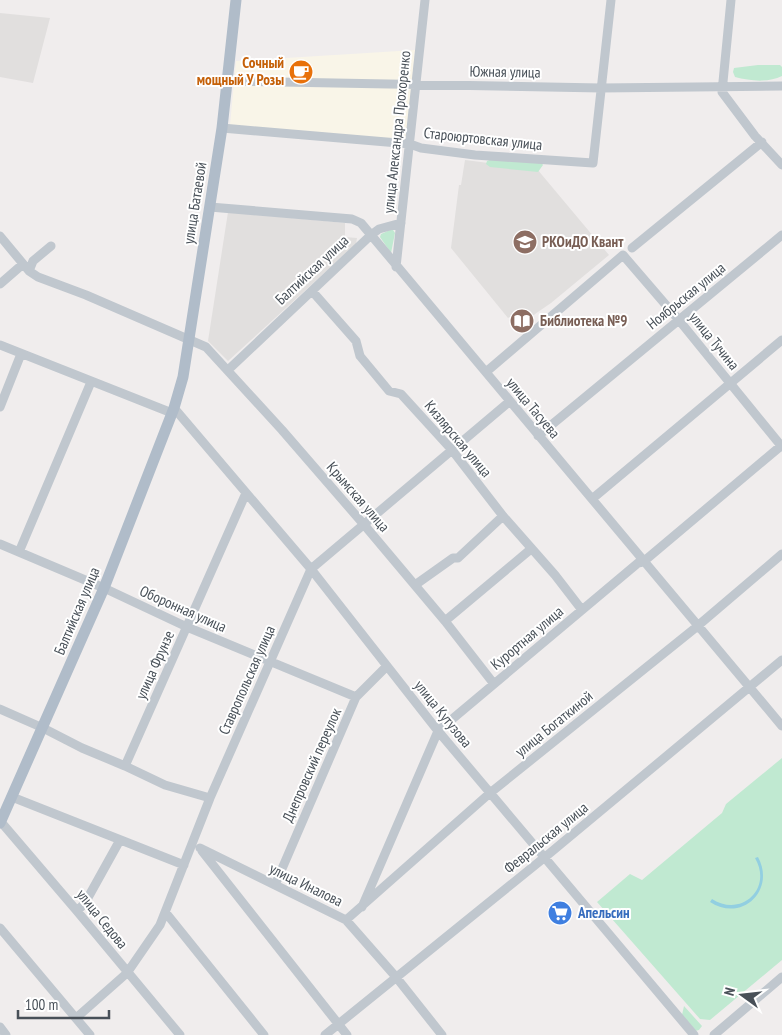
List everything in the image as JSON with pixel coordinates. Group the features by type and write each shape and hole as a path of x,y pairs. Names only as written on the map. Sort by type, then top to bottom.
{"main road":[{"name":"улица Батаевой","path":"173,411 183,377 210,207 222,128 236,0"},
{"name":"Балтийская улица","path":"0,822 104,588 173,411"}],"street":[{"name":"улица Александра Прохоренко","path":"396,267 425,0"},
{"path":"601,88 610,0"},
{"path":"731,0 722,92 755,136 782,165"},
{"name":"Южная улица","path":"228,80 601,88 782,86"},
{"name":"Староюртовская улица","path":"222,128 410,144 421,148 475,155 593,163 601,88"},
{"path":"632,248 762,142"},
{"name":"улица Тасуева","path":"210,207 352,219 360,223 782,726"},
{"name":"Балтийская улица","path":"228,370 371,235 379,230 401,223"},
{"name":"Ноябрьская улица","path":"538,436 782,235"},
{"path":"0,236 26,268"},
{"path":"0,284 26,268 52,246"},
{"name":"улица Тучина","path":"486,372 623,255 782,446"},
{"name":"Крымская улица","path":"26,268 38,277 86,295 206,347 311,463 415,585 494,684"},
{"name":"Кизлярская улица","path":"312,291 356,341 360,356 390,391 402,394 452,450 503,516 582,610"},
{"path":"592,499 782,340"},
{"path":"0,345 91,382 173,411"},
{"path":"0,407 21,354"},
{"path":"18,552 91,382"},
{"name":"Ставропольская улица","path":"76,1018 127,973 160,926 184,866 196,845 210,798 311,569 509,402"},
{"name":"улица Кутузова","path":"173,411 311,569 438,731 694,1035"},
{"name":"Курортная улица","path":"362,907 438,731 638,563 643,562 782,446"},
{"name":"улица Фрунзе","path":"125,766 246,493"},
{"path":"415,585 453,558 458,558 503,516"},
{"name":"Оборонная улица","path":"1,548 18,552 104,588 187,627 356,697"},
{"path":"445,622 531,549"},
{"name":"улица Богаткиной","path":"346,920 490,793 698,626 782,554"},
{"name":"Февральская улица","path":"325,1035 544,858 782,660"},
{"name":"Днепровский переулок","path":"274,885 356,697 387,666"},
{"path":"0,709 165,785 210,798"},
{"path":"12,798 184,866"},
{"name":"улица Седова","path":"0,822 78,911 127,973 180,1035"},
{"path":"78,911 86,903 120,840"},
{"path":"196,845 348,1035"},
{"name":"улица Иналова","path":"196,845 346,920 396,977 442,1035"},
{"path":"166,914 264,1035"},
{"path":"0,928 90,1035"},
{"path":"714,1035 782,977"},
{"path":"0,1027 6,1035"}],"shaded area":[{"path":"0,13 50,18 33,83 0,77"},
{"path":"415,50 407,140 230,125 236,61"},
{"name":"РКОиДО Квант","path":"465,160 537,169 609,255 535,314 521,328 510,317 508,318 451,248 459,185 461,185"},
{"path":"228,212 345,223 345,237 357,238 356,244 228,361 208,341"}],"green space":[{"path":"780,65 782,67 782,76 771,80 753,80 735,77 733,72 734,68"},
{"path":"492,159 541,162 543,165 538,172 490,167 486,164 487,161"},
{"path":"393,230 395,233 391,253 380,237 381,234"},
{"path":"782,758 782,960 710,1020 700,1019 597,902 630,874 642,880 722,813 726,804"},
{"path":"684,1006 702,1026 699,1030 695,1031 682,1015"}],"water":[{"path":"758,857 763,881 753,900 744,906 734,908 722,907 710,902 712,899 723,904 733,905 743,903 751,897 757,890 760,880 760,869 755,858"}],"place":[{"name":"Сочный мощный У Розы","path":"301,72"},
{"name":"РКОиДО Квант","path":"525,242"},
{"name":"Библиотека №9","path":"522,321"},
{"name":"Апельсин","path":"560,913"}]}
